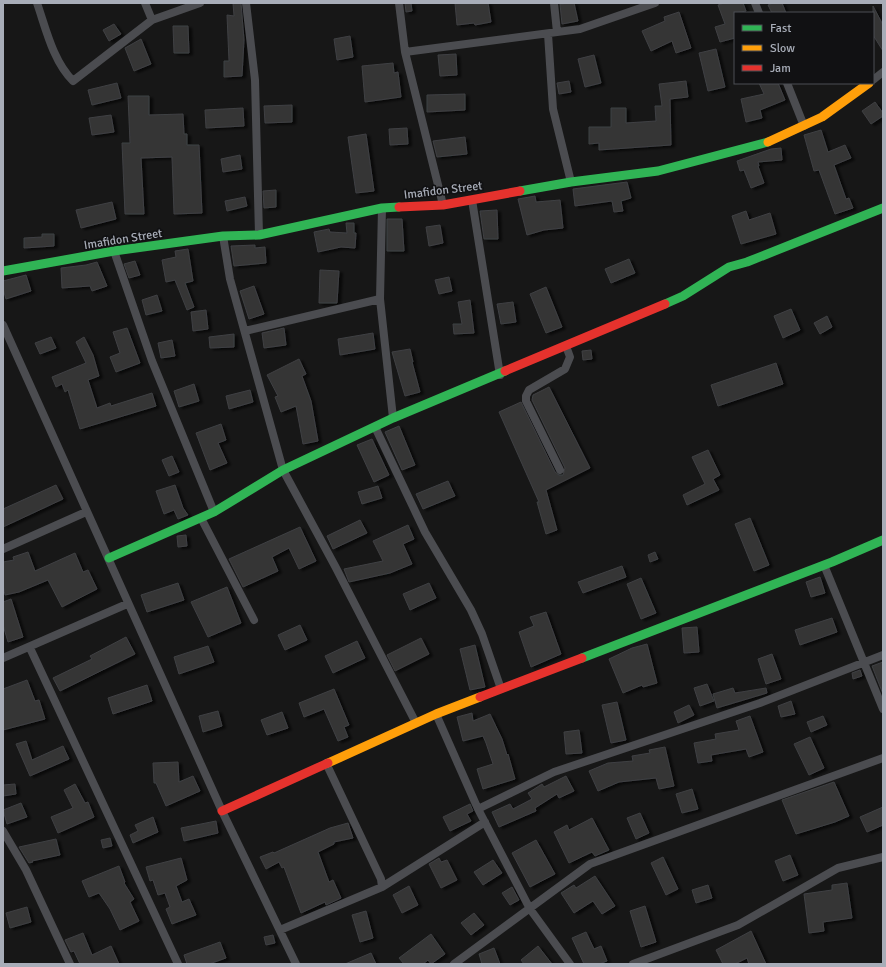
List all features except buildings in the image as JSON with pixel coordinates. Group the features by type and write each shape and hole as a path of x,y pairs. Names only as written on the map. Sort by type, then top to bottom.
{"street":[{"path":"37,3 55,53 66,74 73,81 152,20 200,3"},
{"path":"144,3 152,20"},
{"path":"246,3 255,80 259,235"},
{"path":"399,3 405,52 443,205"},
{"path":"554,3 557,32"},
{"path":"405,52 490,39 548,34 580,29 655,3"},
{"path":"548,34 554,109 570,182"},
{"path":"874,79 883,72"},
{"path":"787,84 804,126"},
{"name":"Imafidon Street","path":"3,271 114,251 223,236 259,235 382,208 443,205 570,182 658,171 762,145 822,117 845,103 868,84"},
{"path":"472,200 500,375"},
{"path":"382,208 380,299 393,418"},
{"path":"109,558 214,512 283,470 393,418 500,375 683,296 729,268 883,208"},
{"path":"223,236 230,279 283,470 335,566 416,723"},
{"path":"114,251 152,361 214,512"},
{"path":"245,331 380,299"},
{"path":"3,326 86,512 109,558 127,604 222,811 296,964"},
{"path":"560,470 526,401 526,396 529,390 565,369 570,358 566,346"},
{"path":"375,427 425,532 471,610 482,634 501,689"},
{"path":"3,549 86,512"},
{"path":"201,518 254,620"},
{"path":"222,811 436,714 824,565 883,540"},
{"path":"824,565 883,709"},
{"path":"3,658 30,648 127,604"},
{"path":"30,648 178,964"},
{"path":"478,809 554,772 760,703 864,661 883,655"},
{"path":"436,714 478,809 530,909 570,964"},
{"path":"454,964 590,864 883,758"},
{"path":"326,763 381,880 382,887"},
{"path":"280,930 382,887 485,822"},
{"path":"3,831 26,870 70,964"},
{"path":"634,964 738,925 838,868 883,857"}],"traffic: fast":[{"path":"520,191 571,182 658,171 768,142"},
{"path":"3,271 114,251 223,236 259,235 382,208 399,207"},
{"path":"665,304 683,296 729,267 747,262 883,208"},
{"path":"109,558 214,512 283,470 393,418 505,371"},
{"path":"582,658 832,562 883,540"}],"traffic: slow":[{"path":"768,142 822,117 868,84"},
{"path":"328,763 436,714 480,697"}],"traffic: jam":[{"path":"399,207 443,205 520,191"},
{"path":"505,371 665,304"},
{"path":"480,697 582,658"},
{"path":"222,811 328,763"}]}
